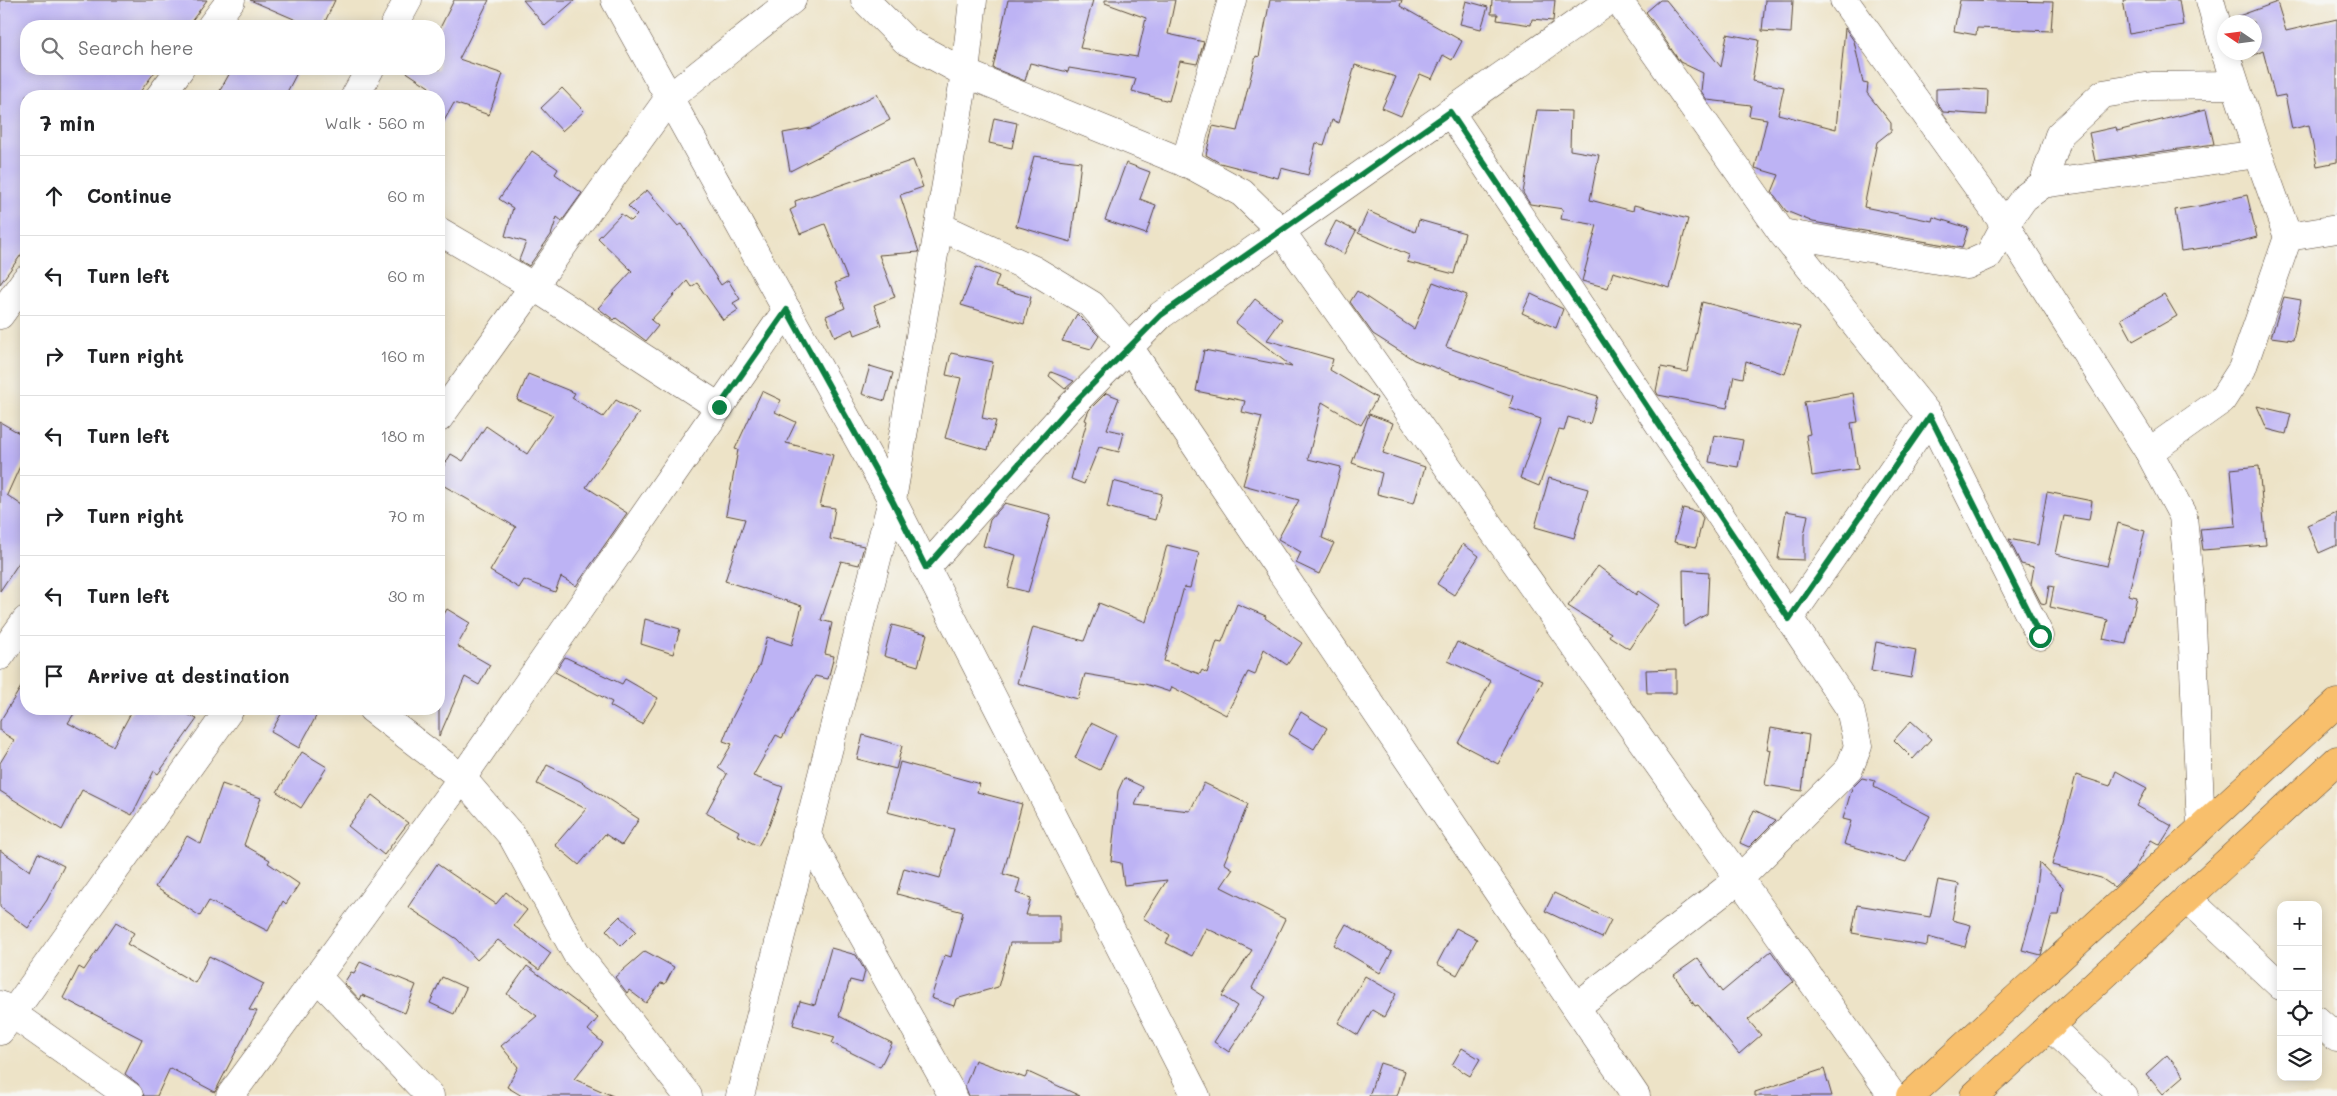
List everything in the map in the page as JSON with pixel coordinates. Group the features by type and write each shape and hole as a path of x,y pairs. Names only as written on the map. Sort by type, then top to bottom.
{"main road":[{"path":"1910,1096 2337,703"},
{"path":"1974,1096 2337,760"}],"street":[{"path":"216,20 231,0"},
{"path":"397,20 408,0"},
{"path":"615,0 892,500 1196,1096"},
{"path":"445,410 669,98 792,0"},
{"path":"865,0 906,41 965,73 1185,163 1242,193 1280,231 1893,1096"},
{"path":"740,1096 892,500 965,73 973,0"},
{"path":"1185,163 1232,0"},
{"path":"926,568 1069,408 1161,315 1610,0"},
{"path":"1618,0 1782,233 1930,416 2040,636"},
{"path":"1844,0 2005,225 2149,452 2183,516 2191,601 2201,827"},
{"path":"2210,0 2217,24"},
{"path":"2149,452 2222,400 2242,369 2288,237 2234,85 2227,60"},
{"path":"164,90 176,75"},
{"path":"358,90 367,75"},
{"path":"2043,184 2059,135 2104,94 2152,86 2234,85"},
{"path":"1450,112 1850,709 1858,746 1849,770 1739,879 1576,1007"},
{"path":"1782,233 1967,265 1989,255 2005,225 2024,198 2043,184 2258,154"},
{"path":"939,226 1034,270 1092,304 1129,347 1636,1096"},
{"path":"2288,237 2337,229"},
{"path":"445,235 533,286 719,407"},
{"path":"0,315 20,287"},
{"path":"230,1096 462,778 787,310"},
{"path":"1789,619 1930,416"},
{"path":"0,656 20,628"},
{"path":"129,1096 4,1016 226,715"},
{"path":"380,715 462,778 512,836 576,953 688,1096"},
{"path":"806,834 953,1096"},
{"path":"2187,898 2277,982"},
{"path":"317,977 430,1096"},
{"path":"2322,1025 2337,1038"},
{"path":"2049,1026 2123,1096"}],"building":[{"path":"0,0 207,0 192,20 20,20 20,75 153,75 141,90 20,90 20,256 0,284"},
{"path":"250,0 335,0 326,20 296,20"},
{"path":"454,0 489,0 459,59 503,74 489,115 454,103 445,119 445,90 427,90 429,87 411,75 445,75 444,20"},
{"path":"523,0 575,0 545,26"},
{"path":"1008,0 1093,0 1080,48 1137,57 1146,18 1105,3 1105,0 1175,0 1168,34 1204,42 1197,64 1180,61 1169,101 1132,91 1136,79 1069,68 1068,72 1030,63 1025,81 993,68"},
{"path":"1270,0 1402,0 1400,6 1462,41 1452,60 1443,55 1432,79 1420,74 1401,116 1382,108 1396,77 1355,65 1339,123 1332,120 1324,145 1316,143 1308,175 1281,168 1278,178 1220,163 1206,155 1213,126 1237,131 1256,56 1259,57"},
{"path":"1492,0 1555,0 1553,21 1532,19 1531,25 1497,20 1498,14 1491,14"},
{"path":"1660,0 1666,0 1721,67 1727,34 1759,40 1752,81 1784,87 1778,114 1836,129 1845,28 1854,41 1863,83 1868,84 1867,93 1891,123 1891,131 1877,142 1864,207 1932,221 1933,217 1968,228 1962,248 1813,222 1786,211 1772,192 1779,175 1755,168 1767,119 1749,116 1751,105 1707,100 1701,91 1703,73 1680,62 1646,12"},
{"path":"1765,0 1793,0 1791,33 1762,31"},
{"path":"1960,0 2053,2 2051,31 1977,28 1976,35 1954,31"},
{"path":"2123,0 2179,0 2183,25 2129,34"},
{"path":"1466,1 1488,7 1481,29 1460,24"},
{"path":"2277,2 2286,31 2337,19 2337,162 2317,166 2309,125 2292,129 2285,95 2275,97 2262,51 2262,15 2241,15"},
{"path":"229,75 296,75 288,90 220,90"},
{"path":"562,88 584,111 562,131 541,108"},
{"path":"1936,89 1988,90 1987,115 1943,112 1936,101"},
{"path":"877,94 890,120 790,171 783,133 811,128"},
{"path":"2206,109 2214,144 2095,161 2089,133 2116,127 2117,131"},
{"path":"1537,110 1571,111 1570,150 1599,155 1590,200 1633,211 1634,205 1688,219 1670,288 1613,272 1608,288 1582,281 1597,225 1561,219 1563,209 1530,204 1523,193"},
{"path":"994,118 1017,123 1012,148 989,143"},
{"path":"532,151 558,169 555,174 582,193 562,221 557,217 551,235 529,266 519,260 526,242 505,236 513,208 499,199"},
{"path":"1034,156 1081,162 1071,242 1016,226"},
{"path":"913,160 923,187 900,195 919,252 879,255 895,297 874,305 881,325 855,335 853,329 835,337 826,316 845,308 835,283 847,278 825,224 800,234 790,210 796,207 795,201"},
{"path":"1126,163 1150,172 1140,199 1156,205 1146,234 1105,220"},
{"path":"647,190 678,226 682,224 721,285 728,280 740,299 733,303 738,310 723,320 697,283 691,287 687,281 651,320 658,326 646,341 616,318 614,320 598,308 632,271 598,238 621,214 631,221 637,215 628,206"},
{"path":"2247,195 2257,237 2231,244 2181,251 2175,210"},
{"path":"1368,211 1415,232 1419,220 1465,233 1454,274 1407,262 1409,255 1358,233"},
{"path":"1336,221 1356,231 1344,254 1324,244"},
{"path":"976,267 999,276 995,287 1031,297 1024,324 961,305"},
{"path":"1433,282 1467,295 1446,347 1549,382 1598,396 1590,424 1568,417 1564,431 1559,430 1539,486 1520,478 1541,419 1509,408 1513,396 1414,360 1373,334 1350,302 1357,291 1414,329"},
{"path":"1531,294 1563,309 1556,328 1522,313"},
{"path":"2164,294 2177,316 2133,341 2121,319"},
{"path":"2284,297 2301,300 2293,340 2271,337"},
{"path":"1255,299 1282,319 1267,340 1333,359 1330,370 1377,398 1361,425 1322,402 1308,459 1341,467 1322,538 1334,543 1319,574 1296,563 1301,552 1278,539 1299,500 1243,485 1262,417 1242,412 1245,401 1196,391 1204,350 1292,367 1236,323"},
{"path":"1702,302 1800,327 1785,374 1746,361 1743,378 1734,376 1727,408 1658,395 1656,391 1661,367 1687,372"},
{"path":"1077,314 1099,336 1091,349 1062,341"},
{"path":"951,353 993,362 982,418 996,421 988,450 945,438 961,378 946,375"},
{"path":"870,366 893,373 885,401 862,394"},
{"path":"1051,372 1074,381 1065,389 1049,376"},
{"path":"528,374 575,393 572,398 603,417 616,400 639,413 586,487 627,513 576,586 561,577 555,592 524,580 519,588 490,571 516,527 445,486 445,464 451,454 463,461 486,426 527,454 553,415 517,400"},
{"path":"762,391 781,400 775,412 796,422 786,443 833,455 820,506 835,508 830,539 864,546 859,565 841,561 821,620 832,623 825,654 834,656 828,679 815,676 782,738 776,735 753,776 783,787 769,826 758,846 737,835 739,831 706,813 727,774 718,768 732,744 723,741 731,720 760,664 767,637 792,645 802,606 725,581 745,519 726,515 738,450 735,449"},
{"path":"1106,393 1119,398 1107,429 1124,433 1119,452 1099,447 1084,484 1071,479 1087,421 1085,420 1089,410"},
{"path":"1853,393 1858,422 1851,423 1858,469 1812,476 1806,435 1810,434 1804,402"},
{"path":"2257,406 2291,414 2286,434 2267,429"},
{"path":"1369,414 1393,423 1383,453 1425,467 1414,503 1377,494 1382,473 1352,463"},
{"path":"0,422 20,434 20,466 7,495 20,504 20,561 0,591"},
{"path":"1714,435 1743,440 1738,467 1709,462"},
{"path":"2259,466 2266,545 2203,550 2200,529 2236,526 2231,469"},
{"path":"1549,478 1588,489 1574,538 1535,527"},
{"path":"1113,481 1162,494 1155,520 1107,507"},
{"path":"2047,492 2092,501 2089,520 2064,516 2056,554 2107,566 2118,523 2145,531 2128,595 2137,597 2126,644 2103,639 2108,620 2050,607 2054,587 2049,586 2046,604 2041,603 2031,584 2034,567 2021,564 2009,539 2038,545"},
{"path":"1005,503 1051,515 1028,592 1008,587 1016,555 983,546 990,520"},
{"path":"1683,508 1699,512 1703,518 1696,547 1674,542"},
{"path":"1786,511 1808,515 1804,535 1804,560 1778,559"},
{"path":"2337,512 2337,545 2319,553 2307,525"},
{"path":"1463,544 1479,556 1454,595 1437,584"},
{"path":"1167,545 1199,553 1190,588 1184,587 1164,661 1200,674 1202,670 1207,673 1217,641 1222,642 1237,604 1266,616 1265,618 1302,643 1287,665 1264,649 1255,675 1248,672 1226,715 1172,687 1170,692 1145,684 1085,674 1078,699 1017,683 1033,627 1084,641 1099,603 1146,622"},
{"path":"1598,566 1636,595 1638,591 1659,605 1629,649 1609,636 1611,633 1568,606"},
{"path":"1683,570 1709,572 1707,614 1684,627"},
{"path":"447,609 470,623 457,646 490,665 479,685 465,677 439,737 439,715 445,715 445,612"},
{"path":"645,619 680,629 673,654 641,644"},
{"path":"892,625 927,634 918,666 884,656"},
{"path":"1457,642 1543,681 1498,764 1458,743 1491,681 1448,661"},
{"path":"1876,642 1916,650 1911,678 1871,671"},
{"path":"565,657 622,684 625,679 658,698 642,724 610,706 612,702 555,672"},
{"path":"1676,669 1676,693 1647,693 1646,670"},
{"path":"20,689 20,715 73,715 68,723 113,746 130,715 189,715 197,719 158,774 154,771 132,815 82,790 62,830 0,791 0,763 14,740 0,731 0,721"},
{"path":"1301,712 1327,728 1314,749 1289,734"},
{"path":"281,715 317,715 299,748 271,732"},
{"path":"1911,721 1931,739 1913,759 1894,740"},
{"path":"1091,723 1116,735 1100,770 1075,758"},
{"path":"1771,728 1809,735 1802,791 1765,785 1771,750 1767,749"},
{"path":"863,735 902,746 896,769 857,759"},
{"path":"302,752 327,767 301,808 277,792"},
{"path":"900,762 980,784 977,792 1022,804 1003,874 1020,879 1016,893 1031,898 1026,915 1060,915 1060,943 1010,943 998,987 956,999 954,1006 931,998 945,955 951,957 963,912 897,894 904,868 940,878 954,829 887,812"},
{"path":"547,765 580,781 639,819 622,845 605,834 579,865 555,845 586,809 537,784"},
{"path":"2116,771 2147,788 2137,806 2172,826 2160,845 2151,840 2134,869 2114,887 2101,878 2052,865 2076,775 2110,786"},
{"path":"1124,778 1143,787 1135,805 1190,811 1204,783 1248,804 1224,863 1233,869 1221,887 1285,919 1252,988 1266,997 1229,1052 1214,1042 1237,1006 1222,996 1252,950 1206,928 1192,956 1166,943 1170,935 1143,918 1167,880 1124,885 1121,863 1111,861 1118,791"},
{"path":"1862,778 1875,781 1874,787 1930,816 1906,862 1844,844 1851,821 1843,819 1852,788"},
{"path":"222,784 261,798 244,845 270,860 268,863 299,884 286,904 283,901 268,931 209,901 200,916 155,887 187,836 201,844"},
{"path":"372,795 408,823 384,855 348,826"},
{"path":"1754,810 1776,820 1749,847 1740,843"},
{"path":"0,850 30,871 38,853 64,866 47,900 28,928 0,907"},
{"path":"2039,862 2063,887 2059,915 2052,915 2041,955 2022,950 2033,910"},
{"path":"437,864 496,904 506,892 527,910 514,926 551,953 539,970 498,940 477,960 457,939 408,907"},
{"path":"1938,880 1959,884 1952,920 1971,925 1965,947 1928,937 1927,946 1852,933 1857,905 1930,917"},
{"path":"1554,893 1611,920 1602,938 1545,911"},
{"path":"620,916 636,931 621,946 606,930"},
{"path":"116,922 134,933 127,944 195,983 209,956 264,984 249,1010 257,1011 215,1092 170,1068 157,1096 144,1096 138,1084 125,1074 142,1039 63,998 79,967 84,970"},
{"path":"1346,924 1392,952 1380,973 1334,945"},
{"path":"1456,928 1477,939 1457,975 1437,964"},
{"path":"831,948 856,955 865,971 862,983 850,980 839,1016 892,1043 880,1067 832,1043 835,1037 793,1025 800,1001 815,1005"},
{"path":"645,951 674,967 665,984 661,983 646,1003 629,990 627,993 615,977"},
{"path":"1771,951 1793,982 1748,1020 1761,1035 1739,1054 1698,1005 1695,1006 1674,975 1698,958 1722,992"},
{"path":"360,962 416,985 405,1013 362,995 360,1000 344,983 351,972 354,973"},
{"path":"527,966 598,1018 588,1030 603,1043 574,1079 613,1096 522,1096 507,1087 518,1067 501,1046 537,1016 507,994"},
{"path":"1365,976 1396,994 1384,1017 1372,1010 1358,1035 1338,1023"},
{"path":"442,977 466,988 454,1014 430,1003"},
{"path":"1462,1048 1480,1059 1470,1076 1452,1065"},
{"path":"2167,1055 2184,1076 2163,1094 2146,1074"},
{"path":"975,1060 1025,1078 1028,1072 1080,1096 969,1096 965,1086"},
{"path":"1380,1063 1405,1071 1397,1096 1369,1096"},
{"path":"1824,1069 1832,1096 1755,1096 1755,1092"}],"route":[{"path":"719,407 787,310 892,500 926,568 1069,408 1161,315 1450,112 1789,619 1930,416 2040,636"}]}
